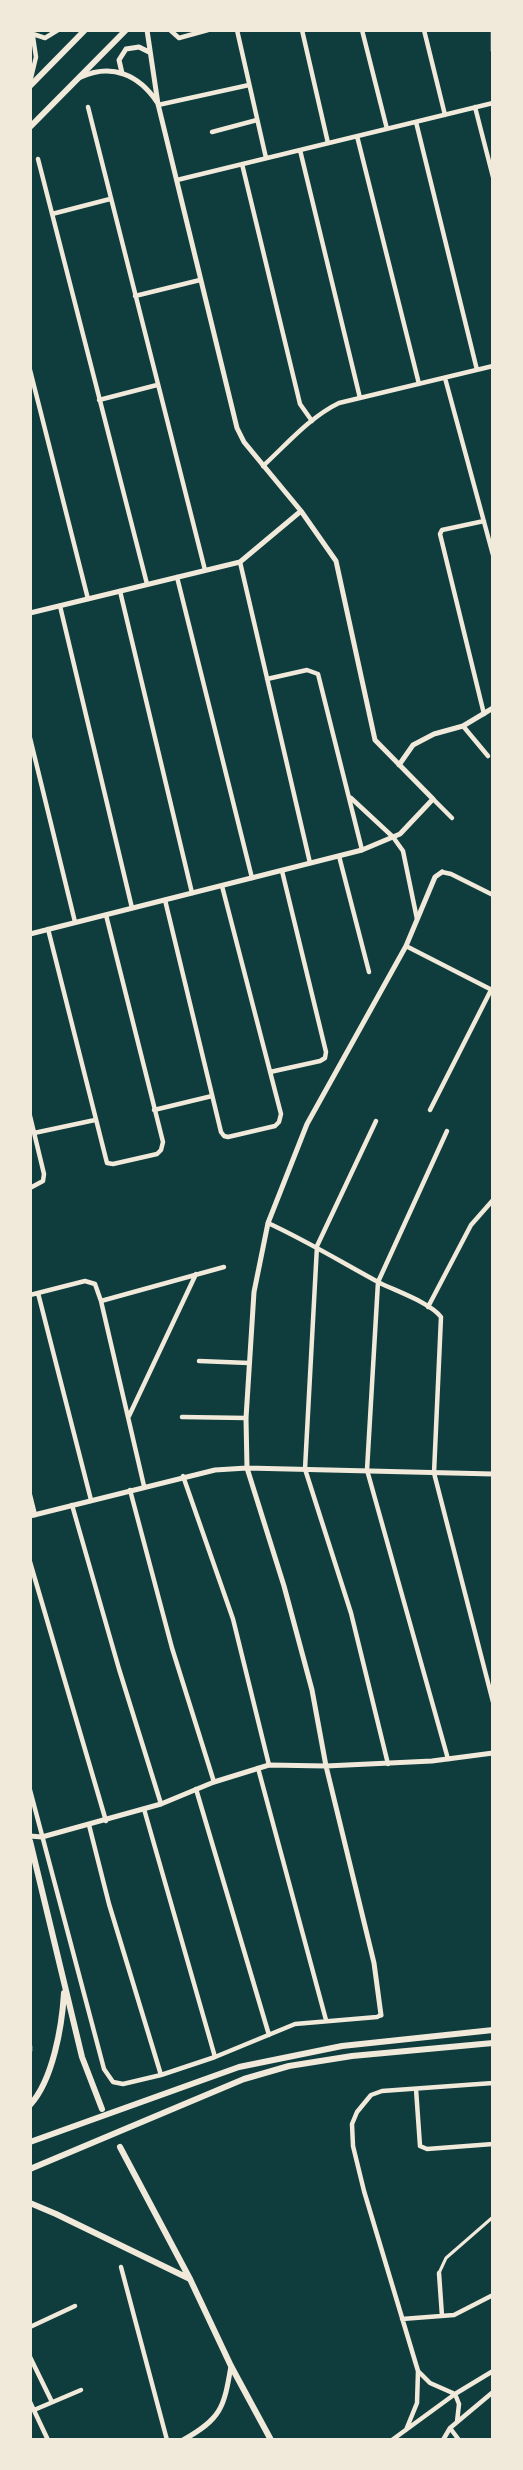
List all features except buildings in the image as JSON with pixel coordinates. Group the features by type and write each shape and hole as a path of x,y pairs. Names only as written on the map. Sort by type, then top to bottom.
{"main road":[{"path":"30,84 85,30"},
{"path":"30,127 126,30"},
{"path":"30,1841 82,2057 102,2109"},
{"path":"30,2105 41,2087 56,2047 62,2017 64,1987"},
{"path":"30,2142 239,2067 342,2046 493,2030"},
{"path":"30,2169 244,2079 289,2066 352,2056 493,2043"},
{"path":"239,2067 244,2079"},
{"path":"120,2147 271,2440"},
{"path":"30,2204 56,2214 190,2279"}],"street":[{"path":"32,32 45,38 58,30"},
{"path":"147,30 158,104 237,428 244,442 301,511 336,561 375,740 452,818"},
{"path":"170,30 178,38 208,30"},
{"path":"237,30 266,158"},
{"path":"302,30 328,143"},
{"path":"362,30 387,129"},
{"path":"424,30 445,115"},
{"path":"493,30 491,44 493,51"},
{"path":"30,84 36,57 32,32"},
{"path":"122,73 119,60 126,49 139,46 150,53"},
{"path":"80,78 102,71 122,73 146,87 158,104"},
{"path":"158,104 249,85"},
{"path":"177,180 493,103"},
{"path":"475,107 493,177"},
{"path":"88,108 205,570"},
{"path":"212,132 257,120"},
{"path":"416,122 477,370"},
{"path":"357,136 419,384"},
{"path":"300,150 360,398"},
{"path":"38,159 147,584"},
{"path":"242,164 300,404 312,421"},
{"path":"52,214 110,199"},
{"path":"135,296 200,280"},
{"path":"263,466 312,421 333,406 493,366"},
{"path":"30,370 88,599"},
{"path":"445,378 493,555"},
{"path":"99,400 157,385"},
{"path":"30,613 240,562 301,511"},
{"path":"484,520 442,530 440,534 484,714"},
{"path":"240,562 310,863"},
{"path":"177,577 252,878"},
{"path":"120,591 192,893"},
{"path":"60,606 132,908"},
{"path":"267,679 307,669 318,674 362,850"},
{"path":"399,765 413,745 434,734 463,726 493,708"},
{"path":"463,726 488,756"},
{"path":"30,738 75,922"},
{"path":"350,797 393,837 403,851 418,922"},
{"path":"30,934 362,850 400,834 433,799"},
{"path":"339,856 369,972"},
{"path":"270,1072 320,1061 325,1058 326,1052 282,870"},
{"path":"30,1790 104,2069 113,2082 123,2084 161,2075 215,2057 295,2024 381,2015 374,1963 326,1766 312,1690 284,1587 247,1468 246,1418 254,1292 268,1223 307,1124 406,946 435,877 442,872 451,874 493,895"},
{"path":"165,900 212,1096 224,1136 275,1126 281,1114 222,886"},
{"path":"48,929 107,1163 113,1164 157,1154 163,1142 106,915"},
{"path":"406,946 492,990 430,1110"},
{"path":"154,1110 212,1096"},
{"path":"30,1116 44,1173 43,1181 30,1188"},
{"path":"34,1133 95,1120"},
{"path":"376,1121 317,1246 305,1469 351,1613 388,1764"},
{"path":"447,1131 378,1282 367,1470 448,1759"},
{"path":"428,1307 471,1225 493,1200"},
{"path":"268,1223 317,1246 378,1282 428,1307 441,1317 434,1473 493,1702"},
{"path":"101,1301 224,1267"},
{"path":"129,1416 196,1274"},
{"path":"30,1296 85,1281 92,1282 101,1301 144,1486"},
{"path":"38,1293 91,1500"},
{"path":"199,1361 249,1363"},
{"path":"182,1417 246,1418"},
{"path":"30,1495 33,1516 183,1476 215,1470 247,1468 493,1474"},
{"path":"183,1476 233,1618 269,1765"},
{"path":"130,1490 172,1648 214,1782"},
{"path":"72,1505 160,1804"},
{"path":"30,1562 106,1821"},
{"path":"30,1836 42,1837 106,1821 269,1765 388,1764 493,1753"},
{"path":"258,1768 326,2020"},
{"path":"196,1789 269,2035"},
{"path":"144,1809 215,2057"},
{"path":"89,1825 109,1904 161,2075"},
{"path":"30,2046 30,2051"},
{"path":"406,2430 417,2403 418,2371 364,2191 353,2146 352,2124 357,2112 371,2095 382,2091 493,2083"},
{"path":"416,2090 420,2146 427,2149 493,2144"},
{"path":"442,2316 439,2273 446,2258 493,2217"},
{"path":"121,2267 167,2440"},
{"path":"402,2319 460,2313 493,2295"},
{"path":"30,2327 75,2306"},
{"path":"30,2357 52,2402"},
{"path":"183,2440 205,2428 220,2411 231,2366"},
{"path":"418,2371 430,2383 454,2394 459,2404 457,2422"},
{"path":"392,2440 454,2394 493,2371"},
{"path":"34,2410 81,2390"},
{"path":"443,2440 450,2428 493,2392"},
{"path":"30,2402 48,2440"},
{"path":"450,2428 459,2440"}]}
